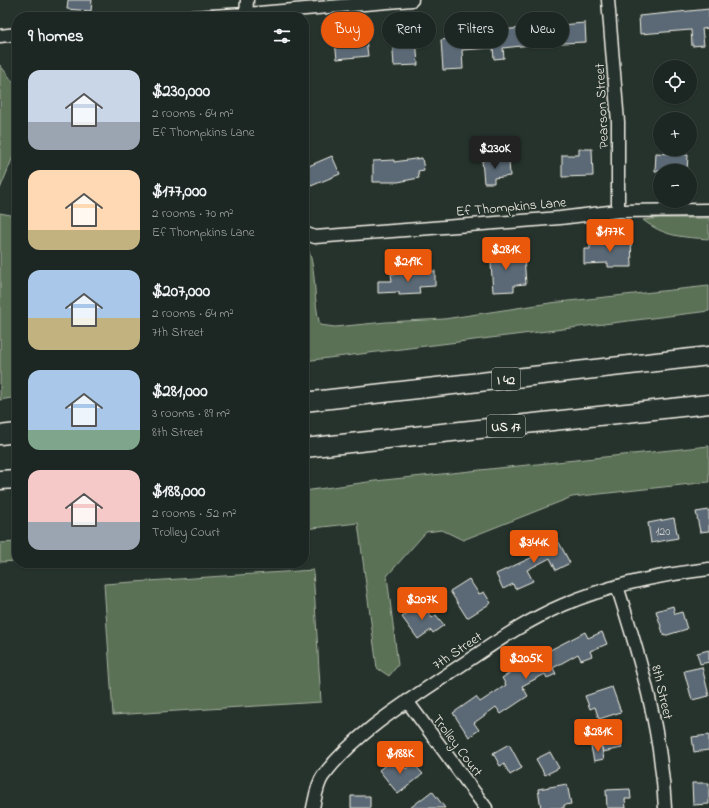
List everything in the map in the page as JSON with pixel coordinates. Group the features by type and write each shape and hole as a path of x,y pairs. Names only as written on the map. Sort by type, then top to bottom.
{"highway":[{"name":"I 42","path":"309,401 709,356"},
{"name":"US 17","path":"309,447 709,404"},
{"path":"0,435 12,434"},
{"path":"0,480 12,479"}],"street":[{"path":"246,12 247,0"},
{"path":"288,12 412,0"},
{"name":"Pearson Street","path":"608,0 618,122 618,211"},
{"path":"0,36 12,35"},
{"name":"Ef Thompkins Lane","path":"309,235 560,218 618,211 709,210"},
{"name":"7th Street","path":"313,808 322,778 349,746 407,701 524,624 562,605 617,586 644,579 709,569"},
{"name":"8th Street","path":"617,586 644,672 655,721 663,773 665,808"},
{"name":"Trolley Court","path":"407,701 486,808"}],"green space":[{"path":"0,65 12,81 12,159 0,189"},
{"path":"0,213 12,215 12,398 0,400"},
{"path":"659,218 709,218 709,239 682,237 666,233 651,226 643,220"},
{"path":"309,251 314,279 316,307 320,325 335,327 386,322 444,319 550,303 709,286 709,311 309,360"},
{"path":"709,446 709,482 572,497 463,540 442,530 426,532 387,576 398,665 389,676 377,668 358,523 309,528 309,490 375,481"},
{"path":"12,542 12,561 0,562 0,543"},
{"path":"313,570 321,702 113,715 104,584"}],"building":[{"path":"68,0 92,0 91,11 67,9"},
{"path":"709,9 709,28 702,29 704,45 692,46 691,30 640,34 639,16"},
{"path":"585,23 586,42 569,43 569,24"},
{"path":"508,29 516,29 516,47 508,47"},
{"path":"441,40 444,40 444,48 493,48 462,50 463,69 443,70"},
{"path":"336,48 367,48 368,56 337,59"},
{"path":"393,48 417,48 418,65 394,66"},
{"path":"493,48 503,48 504,58 494,59"},
{"path":"579,149 592,149 593,176 562,177 562,155 579,155"},
{"path":"332,156 340,174 311,186 309,181 309,166"},
{"path":"656,156 688,156 687,164 655,164"},
{"path":"422,158 424,170 418,171 419,178 398,182 373,182 373,161 394,160 394,162"},
{"path":"497,159 497,161 509,160 510,176 494,178 494,183 484,183 482,160"},
{"path":"616,237 631,237 632,267 608,267 608,263 584,264 584,249 590,249 590,242 616,241"},
{"path":"505,248 506,259 524,257 526,284 514,285 514,291 493,292 490,249"},
{"path":"435,271 435,286 419,287 420,294 399,295 399,292 378,293 378,281 392,281 391,274"},
{"path":"709,510 709,531 700,532 696,512"},
{"path":"674,518 678,538 651,543 648,523"},
{"path":"555,535 570,563 556,570 550,558 527,570 533,581 515,589 513,584 503,589 496,574 535,556 531,548"},
{"path":"469,579 479,594 484,592 491,603 467,618 450,591"},
{"path":"422,603 432,618 436,615 444,625 433,633 431,630 418,639 402,617"},
{"path":"673,606 675,614 682,612 687,629 664,636 656,611"},
{"path":"585,632 588,638 602,632 607,644 590,651 592,656 581,660 578,654 553,668 556,674 547,678 545,674 522,686 528,696 501,714 496,707 474,723 479,730 469,737 453,713 476,697 480,702 506,685 502,678 525,663"},
{"path":"709,650 709,662 700,664 697,653"},
{"path":"702,667 709,696 692,700 684,671"},
{"path":"612,687 621,712 599,719 595,707 590,709 585,696"},
{"path":"618,731 622,748 603,752 599,734"},
{"path":"709,735 709,750 694,752 692,737"},
{"path":"509,744 522,768 510,775 504,764 500,766 493,753"},
{"path":"601,745 604,759 594,761 591,747"},
{"path":"550,752 559,768 545,775 536,759"},
{"path":"396,757 406,769 413,763 423,774 398,794 379,770"},
{"path":"692,783 709,783 709,804 693,805"},
{"path":"567,784 571,804 564,805 564,808 541,808 538,789"},
{"path":"630,789 631,799 625,799 626,808 607,808 606,790"},
{"path":"432,791 445,808 410,808"},
{"path":"351,796 370,796 370,808 351,808"}]}
